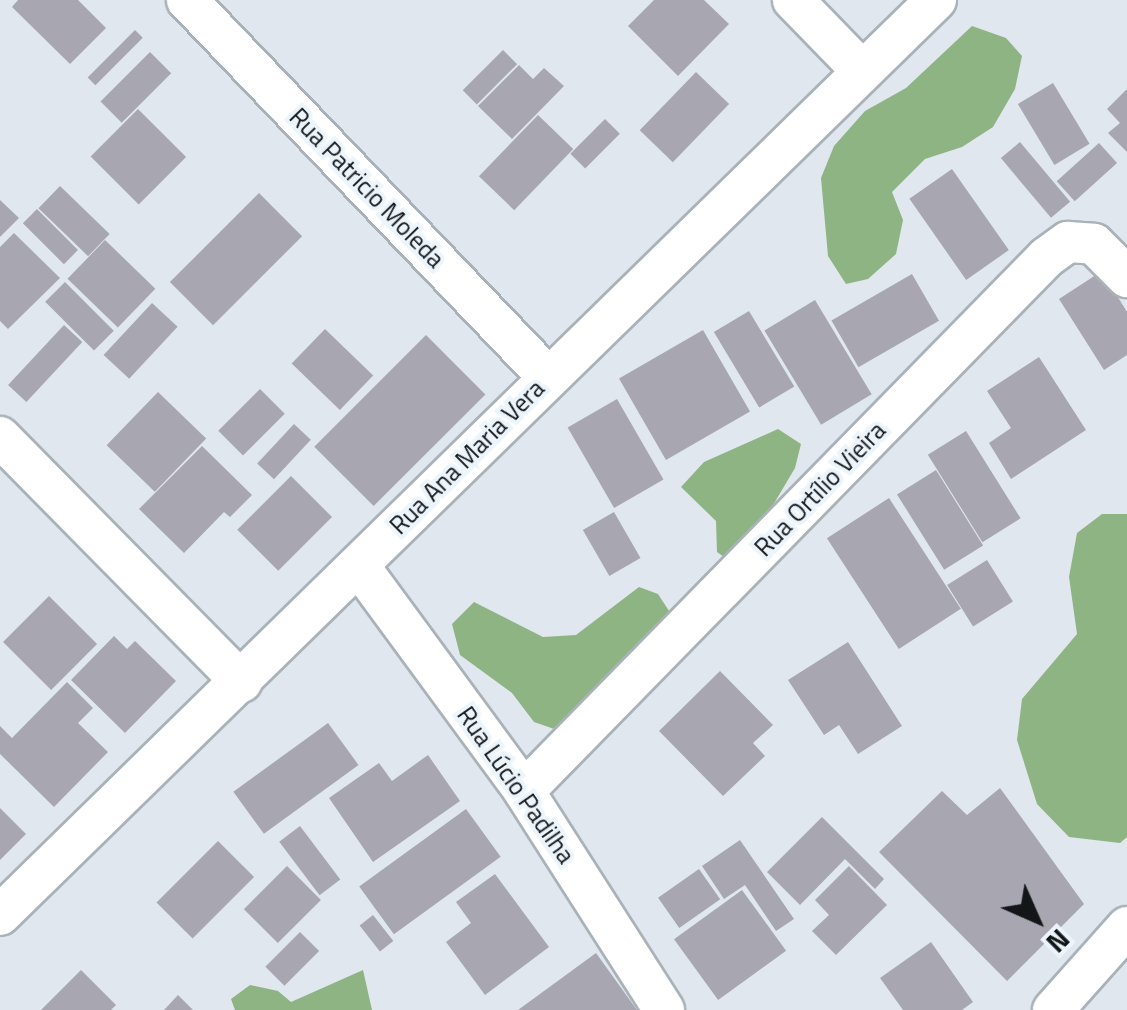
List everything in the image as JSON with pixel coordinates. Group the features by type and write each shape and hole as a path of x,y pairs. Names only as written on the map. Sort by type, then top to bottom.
{"street":[{"name":"Rua Patricio Moleda","path":"187,0 548,376"},
{"path":"793,0 861,70"},
{"name":"Rua Ana Maria Vera","path":"0,915 936,0"},
{"name":"Rua Ortílio Vieira","path":"524,791 1047,256 1068,242 1094,244 1127,277"},
{"path":"0,437 242,682"},
{"name":"Rua Lúcio Padilha","path":"359,566 524,791 664,1010"},
{"path":"1053,1010 1127,927"}],"green space":[{"path":"972,26 1006,38 1022,56 1015,89 993,127 962,147 925,159 892,192 903,220 896,254 868,279 846,284 828,256 821,178 834,146 865,111 906,88"},
{"path":"778,429 801,444 795,468 737,566 717,552 716,521 681,487 704,462"},
{"path":"1102,514 1127,514 1127,837 1120,843 1069,837 1037,804 1017,740 1022,699 1077,634 1069,577 1077,533"},
{"path":"639,587 658,594 671,614 563,732 534,722 512,693 460,655 452,624 474,602 543,637 576,635"},
{"path":"363,970 372,1010 235,1010 231,999 250,985 278,991 291,1002"}],"building":[{"path":"18,0 78,0 106,28 70,64 12,7"},
{"path":"654,0 704,0 729,24 678,76 628,26"},
{"path":"135,30 143,38 95,85 88,77"},
{"path":"503,50 517,64 477,104 463,90"},
{"path":"150,52 171,73 122,123 101,101"},
{"path":"519,65 533,79 544,68 564,86 512,139 478,106"},
{"path":"696,72 729,104 673,162 640,130"},
{"path":"1053,83 1090,144 1054,165 1018,104"},
{"path":"1127,89 1127,152 1108,133 1120,123 1107,109"},
{"path":"138,109 186,157 139,204 91,156"},
{"path":"538,115 573,149 514,210 479,176"},
{"path":"605,119 620,134 585,168 570,154"},
{"path":"1020,142 1070,202 1051,218 1001,158"},
{"path":"1099,143 1117,163 1075,201 1057,181"},
{"path":"952,169 1009,250 966,280 909,199"},
{"path":"60,186 110,234 88,256 38,208"},
{"path":"259,193 302,236 213,325 170,282"},
{"path":"0,200 19,218 0,237"},
{"path":"37,209 78,250 64,264 23,223"},
{"path":"14,233 60,278 8,329 0,321 0,247"},
{"path":"105,240 155,289 118,327 67,279"},
{"path":"1102,271 1127,312 1127,355 1104,370 1059,299"},
{"path":"912,274 939,321 858,367 831,320"},
{"path":"65,282 114,331 94,351 45,302"},
{"path":"815,300 872,394 821,425 764,330"},
{"path":"152,303 178,327 129,379 104,355"},
{"path":"749,311 794,386 759,408 714,332"},
{"path":"64,325 82,342 26,402 8,385"},
{"path":"325,329 373,376 340,410 292,364"},
{"path":"703,330 750,411 666,460 619,378"},
{"path":"426,335 485,394 374,506 314,447"},
{"path":"1039,357 1086,430 1011,479 989,443 1011,428 987,391"},
{"path":"260,389 285,414 243,455 218,431"},
{"path":"158,392 206,439 155,492 107,445"},
{"path":"617,399 664,480 614,508 568,428"},
{"path":"294,424 311,440 274,479 257,463"},
{"path":"966,431 1021,518 982,542 928,455"},
{"path":"202,446 252,495 230,517 224,512 184,553 139,509"},
{"path":"936,470 983,545 944,570 897,494"},
{"path":"291,476 332,517 278,571 237,530"},
{"path":"889,498 961,609 899,649 827,538"},
{"path":"614,512 640,558 609,576 583,530"},
{"path":"987,560 1013,602 973,626 947,585"},
{"path":"49,596 97,644 51,690 3,642"},
{"path":"114,636 127,649 135,641 176,681 125,733 71,680"},
{"path":"848,642 902,726 858,754 839,725 824,735 788,680"},
{"path":"720,671 773,725 753,743 765,756 723,796 659,731"},
{"path":"67,682 93,708 78,723 108,752 54,807 0,754 0,726 12,738"},
{"path":"328,723 359,765 264,834 233,792"},
{"path":"428,755 460,801 373,862 329,798 379,763 392,781"},
{"path":"1000,788 1084,904 1007,981 879,852 942,791 967,815"},
{"path":"0,808 26,834 0,860"},
{"path":"466,809 501,857 394,934 359,887"},
{"path":"822,817 884,879 875,889 845,859 800,905 767,872"},
{"path":"300,826 340,880 320,895 279,842"},
{"path":"740,840 794,919 776,931 745,885 724,899 702,866"},
{"path":"218,841 254,877 193,939 156,903"},
{"path":"287,866 321,900 278,943 244,909"},
{"path":"849,866 887,905 836,955 812,931 829,915 815,900"},
{"path":"699,869 720,899 679,928 658,898"},
{"path":"495,874 549,947 485,995 446,942 471,923 456,902"},
{"path":"742,890 786,951 718,1000 674,939"},
{"path":"373,915 393,941 380,951 360,925"},
{"path":"300,932 319,951 284,986 265,967"},
{"path":"931,942 973,1002 962,1010 903,1010 880,978"},
{"path":"596,953 637,1010 518,1010"},
{"path":"81,970 116,1005 111,1010 41,1010"},
{"path":"178,995 193,1010 164,1010"}]}
